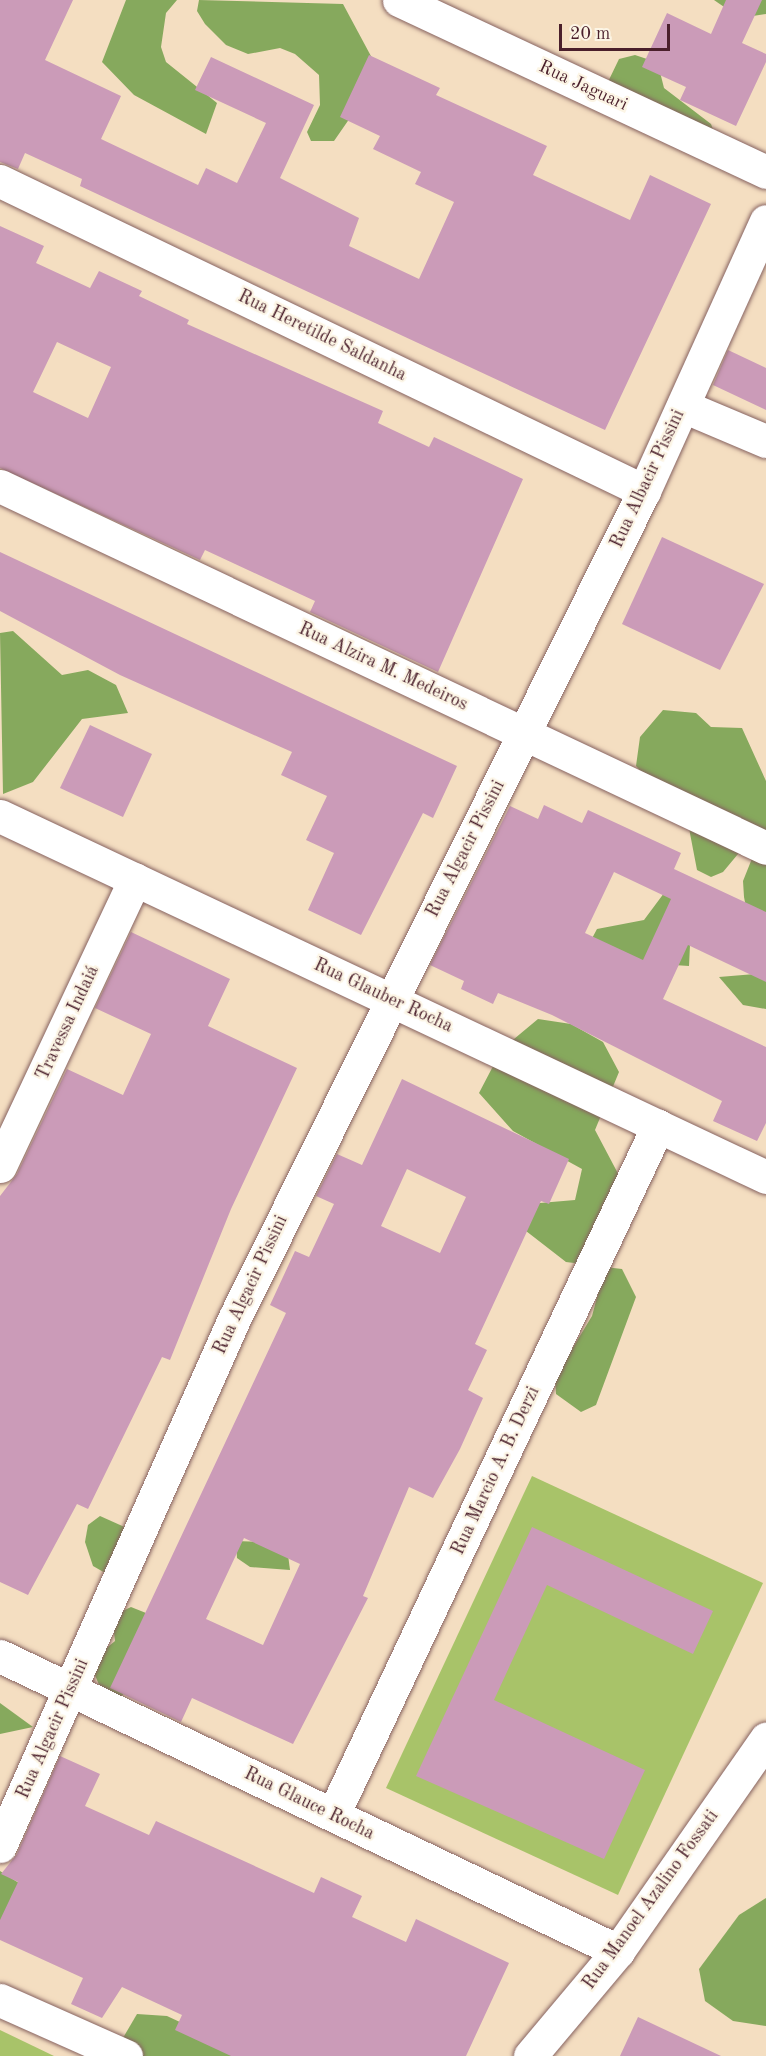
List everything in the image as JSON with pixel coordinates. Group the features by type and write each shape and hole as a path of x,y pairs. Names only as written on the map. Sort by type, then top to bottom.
{"street":[{"name":"Rua Jaguari","path":"399,0 766,172"},
{"name":"Rua Heretilde Saldanha","path":"0,181 644,491"},
{"name":"Rua Albacir Pissini","path":"525,734 644,491 766,221"},
{"path":"683,405 766,441"},
{"name":"Rua Alzira M. Medeiros","path":"0,486 766,848"},
{"name":"Rua Algacir Pissini","path":"0,1846 72,1689 234,1319 388,999 525,734"},
{"name":"Rua Glauber Rocha","path":"0,816 766,1177"},
{"name":"Travessa Indaiá","path":"0,1166 135,879"},
{"name":"Rua Marcio A. B. Derzi","path":"333,1815 658,1126"},
{"name":"Rua Glauce Rocha","path":"0,1656 618,1951"},
{"name":"Rua Manoel Azalino Fossati","path":"530,2056 618,1951 766,1739"},
{"path":"0,2000 126,2056"}],"green space":[{"path":"126,0 177,0 166,13 161,47 166,62 217,103 206,134 134,95 102,62"},
{"path":"199,0 343,4 372,58 352,115 334,141 311,141 307,132 320,105 319,75 295,54 280,48 248,54 226,45 205,24 197,11"},
{"path":"714,0 766,0 766,14 740,18"},
{"path":"635,55 650,60 660,72 664,88 711,124 717,140 606,86 619,59"},
{"path":"13,631 62,675 88,670 116,685 128,713 82,719 33,782 3,794 0,633"},
{"path":"663,710 696,713 711,727 742,728 766,781 766,941 749,923 744,897 743,881 753,856 743,848 723,872 711,877 697,870 688,823 636,766 640,737"},
{"path":"673,881 690,945 689,966 581,959 597,929 644,920"},
{"path":"766,973 766,1009 743,1005 719,977"},
{"path":"538,1019 571,1024 603,1042 619,1072 595,1130 623,1183 582,1264 566,1262 495,1207 575,1200 582,1169 513,1131 479,1093 502,1049"},
{"path":"605,1267 622,1269 636,1297 596,1405 581,1412 556,1394 555,1377 592,1316"},
{"path":"532,1476 763,1583 618,1895 386,1788"},
{"path":"100,1516 129,1529 107,1574 93,1566 85,1542 88,1525"},
{"path":"236,1541 262,1542 288,1555 290,1570 250,1567 237,1558"},
{"path":"131,1607 146,1613 141,1679 117,1700 103,1694 94,1673 98,1655 115,1641 112,1616"},
{"path":"0,1703 33,1727 0,1734"},
{"path":"0,1871 22,1885 0,1924"},
{"path":"766,1898 766,2026 733,2021 705,2001 699,1969 739,1915"},
{"path":"137,2014 167,2016 253,2056 126,2056 120,2043"},
{"path":"0,2030 54,2056 0,2056"}],"building":[{"path":"0,0 73,0 45,60 121,96 101,139 198,185 206,168 237,183 266,123 195,90 211,57 314,105 280,178 359,218 349,246 419,279 454,202 415,184 421,172 373,149 380,136 340,117 369,55 440,88 436,95 547,146 533,175 630,220 650,175 711,204 605,430 80,186 82,179 25,153 18,169 0,162"},
{"path":"726,0 762,0 742,43 766,54 766,62 736,126 680,100 686,87 642,67 667,13 711,34"},
{"path":"0,226 44,246 36,263 90,288 99,271 142,291 139,296 189,320 187,324 383,411 378,423 429,447 434,437 523,479 438,672 310,612 315,601 205,550 200,560 0,468","holes":["57,342 111,367 88,418 33,392"]},
{"path":"728,350 766,368 766,410 713,385"},
{"path":"662,537 764,584 720,670 622,624"},
{"path":"0,552 457,766 433,818 423,813 361,935 308,910 334,853 306,840 327,796 281,775 292,752 120,675 0,611"},
{"path":"90,725 152,754 123,817 60,788"},
{"path":"544,805 582,823 588,810 681,853 674,869 766,912 766,982 688,945 663,999 766,1047 766,1123 757,1141 713,1121 722,1101 552,1015 498,993 493,1004 461,989 464,981 430,965 510,806 538,819","holes":["614,872 671,899 643,960 585,933"]},
{"path":"131,932 230,979 208,1026 297,1068 231,1209 170,1360 162,1357 88,1509 77,1504 28,1595 0,1582 0,1196 17,1174 67,1069 123,1095 151,1034 95,1008"},
{"path":"402,1079 569,1159 549,1204 541,1201 475,1344 487,1350 468,1390 483,1398 460,1449 433,1498 409,1487 363,1596 368,1598 293,1744 192,1698 181,1722 110,1688 286,1313 270,1305 295,1251 309,1257 334,1204 316,1196 337,1154 362,1165","holes":["407,1169 466,1197 440,1253 381,1226","244,1538 300,1564 263,1645 206,1619"]},
{"path":"532,1527 713,1611 693,1654 547,1585 494,1700 645,1770 604,1859 416,1776"},
{"path":"60,1756 100,1774 85,1806 149,1835 156,1821 314,1893 321,1877 362,1896 352,1917 406,1942 416,1919 509,1963 466,2056 231,2056 175,2030 182,2015 122,1987 102,2018 71,2004 83,1978 0,1940 0,1920 18,1882 1,1874 17,1854"},
{"path":"638,2017 721,2056 620,2056"}]}
